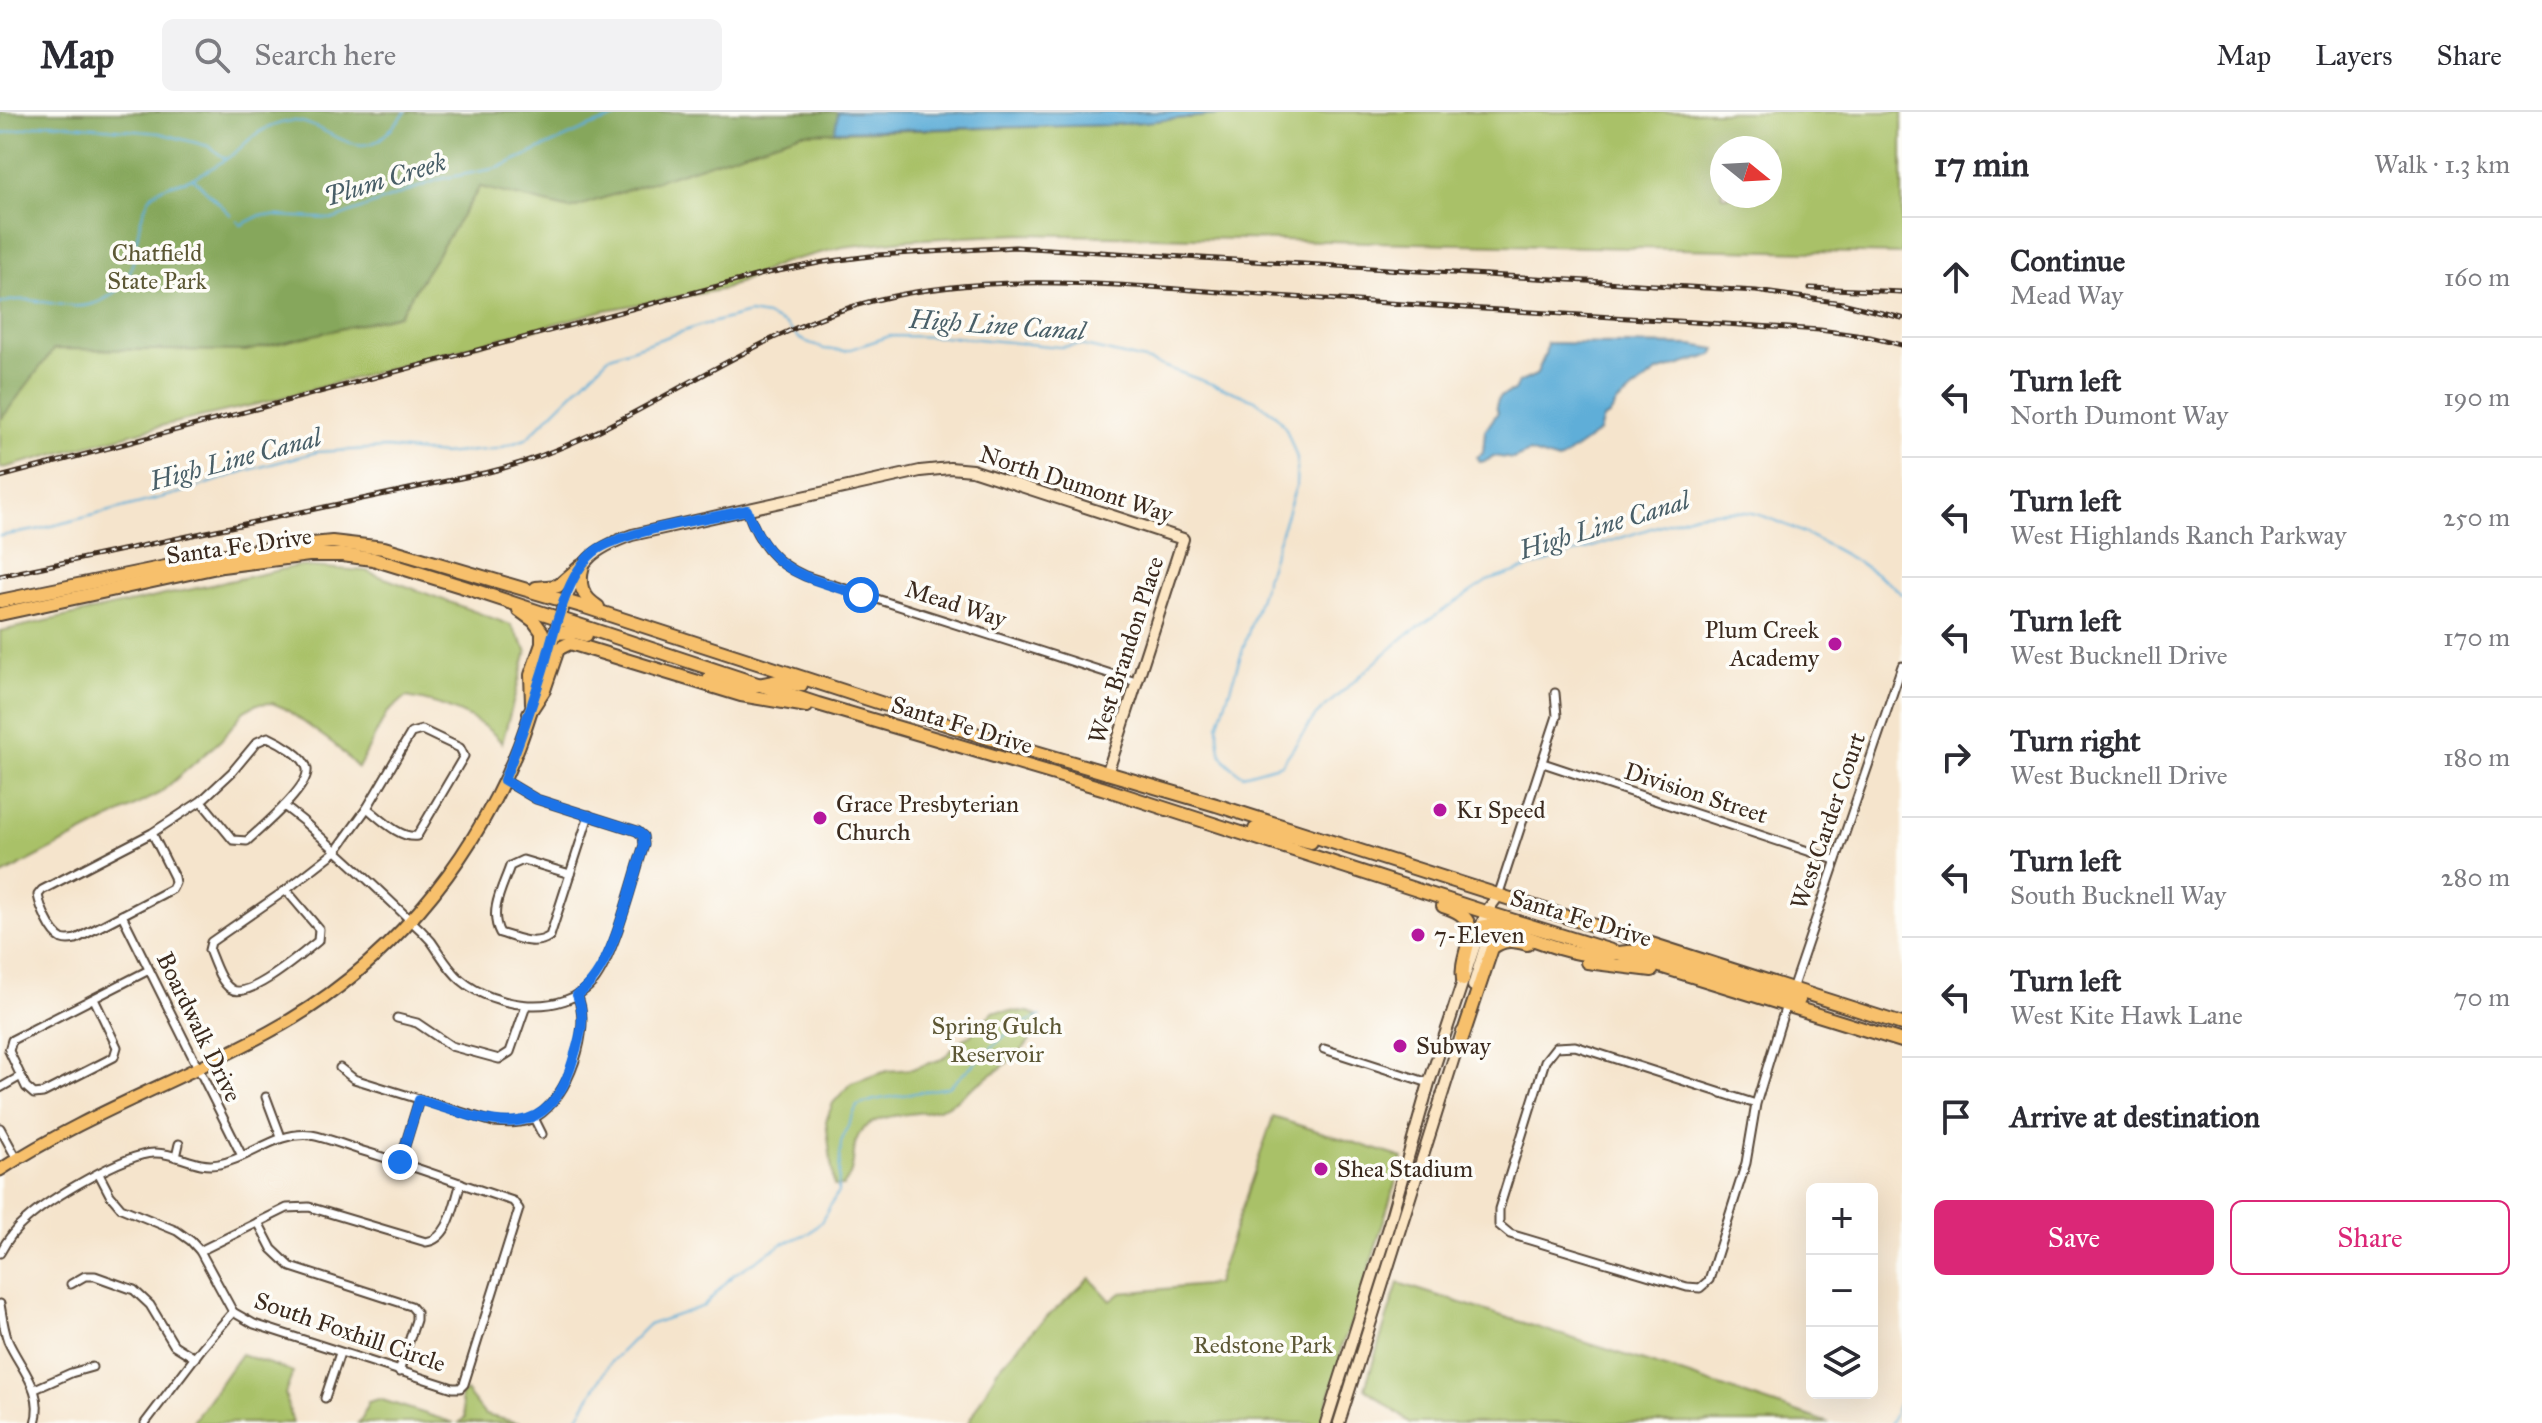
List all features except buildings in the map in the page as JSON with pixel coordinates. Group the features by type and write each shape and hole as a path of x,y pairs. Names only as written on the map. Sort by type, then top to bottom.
{"highway":[{"name":"Santa Fe Drive","path":"0,601 219,556 332,542 403,552 1003,742 1335,843 1902,1026"},
{"name":"Santa Fe Drive","path":"0,614 222,566 309,555 357,556 506,601 818,704 1326,860 1584,954 1617,953 1902,1041"},
{"path":"508,584 552,588 566,580 583,563"},
{"path":"583,563 580,579 582,592 615,617"},
{"path":"506,601 534,621 542,632 542,644 531,675 531,708"},
{"path":"554,633 582,634 743,688 778,681 790,682 967,739 1003,742"},
{"path":"531,708 544,690 558,649 570,643 759,699 805,706 818,704"},
{"path":"1066,778 1077,774 1245,827 1302,841 1335,843"},
{"path":"1326,860 1350,876 1462,914 1470,925 1471,935 1461,967 1463,980"},
{"path":"1462,1038 1492,948 1500,942 1519,942 1587,962 1650,970 1665,967"},
{"path":"1617,953 1630,949 1645,952 1837,1011 1902,1026"}],"main road":[{"path":"0,1170 269,1032 319,1001 364,966 411,921 458,859 504,780 565,602"}],"street":[{"name":"North Dumont Way","path":"583,563 599,548 632,535 920,471 950,468 973,470 1183,539"},
{"name":"Mead Way","path":"747,510 765,548 794,571 1136,682"},
{"name":"West Brandon Place","path":"1107,774 1183,539"},
{"path":"565,602 583,563"},
{"name":"West Carder Court","path":"1792,989 1902,666"},
{"path":"1333,1422 1429,1083 1463,980 1498,896 1543,763 1557,716 1555,693"},
{"path":"286,890 319,929 318,941 277,973 245,991 235,992 227,987 209,950 211,942 336,851 367,808 411,733 422,730 460,748 464,756 417,836 404,835 367,808"},
{"path":"152,833 175,883 166,893 76,939 65,940 57,935 38,895 47,886 152,833 201,801 232,772 257,742 268,737 304,762 307,769 306,778 284,806 247,841 240,843 233,840 201,801"},
{"name":"Division Street","path":"1543,763 1835,860"},
{"path":"284,806 411,921 462,981 478,991 526,1006 554,1005 586,989 604,966 644,845 643,836 637,831 536,799 504,780"},
{"path":"570,874 523,860 510,866 494,913 500,933 532,942 550,936 570,874 589,815"},
{"name":"Boardwalk Drive","path":"122,915 242,1156"},
{"path":"1333,1422 1462,1038 1462,1022 1489,920"},
{"path":"94,999 117,1047 114,1057 43,1093 34,1094 26,1087 9,1051 12,1040 149,970"},
{"path":"340,1068 354,1079 493,1122 512,1124 534,1118 553,1102 569,1077 583,1026 577,995"},
{"path":"1756,1104 1575,1046 1556,1047 1545,1061 1499,1209 1499,1225 1510,1234 1687,1287 1700,1288 1709,1280 1742,1177 1756,1104 1786,1005"},
{"path":"397,1018 417,1023 451,1046 499,1059 510,1052 526,1006"},
{"path":"1324,1049 1429,1083"},
{"path":"0,1088 21,1076"},
{"path":"266,1097 281,1137"},
{"path":"400,1162 419,1100"},
{"path":"534,1118 542,1134"},
{"path":"0,1128 17,1159"},
{"name":"South Foxhill Circle","path":"0,1253 8,1238 55,1197 99,1174 138,1156 156,1153 201,1166 215,1165 281,1137 312,1135 513,1201 519,1209 469,1369 460,1388 340,1353 254,1324 233,1312 200,1251 177,1231 121,1208 99,1174"},
{"path":"176,1157 179,1144"},
{"path":"200,1251 287,1208 309,1207 426,1242 435,1241 443,1234 461,1183"},
{"path":"258,1222 272,1249 291,1267 411,1306 416,1312 416,1320 399,1372"},
{"path":"71,1284 85,1276 95,1276 134,1290 150,1305 174,1345 195,1358"},
{"path":"0,1304 7,1340 35,1389 35,1423"},
{"path":"145,1423 233,1312"},
{"path":"325,1398 340,1353"},
{"path":"35,1389 92,1367"}],"green space":[{"name":"Chatfield State Park","path":"0,112 1902,112 1902,254 1022,234 904,240 843,247 781,263 725,289 605,310 266,402 0,469"},
{"path":"0,112 1251,112 1110,125 802,133 570,209 480,187 399,315 246,351 54,349 2,418"},
{"path":"298,566 366,571 511,625 527,651 502,743 471,718 406,697 387,713 358,768 334,744 284,708 272,703 257,704 244,711 221,740 160,793 0,876 0,631"},
{"name":"Spring Gulch Reservoir","path":"995,1011 1029,1012 1037,1016 1036,1028 1023,1049 946,1106 883,1118 867,1126 857,1139 848,1178 843,1186 834,1186 826,1121 833,1103 851,1083 887,1071 912,1069 942,1059"},
{"name":"Redstone Park","path":"1273,1117 1403,1158 1354,1317 1341,1347 1340,1363 1321,1423 968,1423 997,1370 1034,1329 1090,1278 1111,1301 1121,1293 1216,1284"},
{"path":"1398,1283 1829,1423 1410,1423 1365,1388"},
{"path":"241,1354 293,1372 285,1394 293,1423 192,1423"},
{"path":"466,1391 485,1415 520,1423 459,1423 465,1418 460,1396"},
{"path":"379,1399 454,1423 358,1423 368,1402"}],"water":[{"path":"838,112 1251,112 1110,125 835,131"},
{"path":"1547,343 1691,345 1716,349 1713,355 1657,372 1618,402 1609,416 1603,419 1599,432 1558,461 1529,452 1513,459 1493,456 1480,462 1477,457 1483,453 1485,431 1498,412 1499,397 1514,391 1518,383 1536,375"}],"waterway":[{"name":"Plum Creek","path":"0,304 25,300 89,305 115,292 131,269 142,215 152,195 163,187 214,167 265,129 294,121 314,126 345,141 365,145 384,136 406,112"},
{"name":"Plum Creek","path":"237,221 241,225 261,215 334,219 440,179 498,168 589,127 631,112"},
{"name":"Plum Creek","path":"0,131 4,133 49,123 159,133 208,146 226,159"},
{"name":"Plum Creek","path":"194,179 231,215"},
{"name":"High Line Canal","path":"0,536 36,530 187,491 245,471 317,452 387,448 442,454 496,449 526,439 610,356 749,313 785,324 800,339 824,349 845,351 890,336 956,337 1060,347 1080,345 1149,361 1255,400 1276,415 1286,429 1297,458 1296,486 1218,726 1222,755 1229,765 1243,775 1282,764 1316,715 1405,636 1487,581 1695,514 1726,511 1772,519 1854,560 1902,594"},
{"path":"574,1423 610,1363 648,1325 704,1306 733,1275 782,1244 809,1233 821,1222 838,1192 841,1142 857,1106 874,1100 949,1087 1013,1028 1041,1016"},
{"name":"High Line Canal","path":"1891,1423 1902,1395"}],"railway":[{"path":"0,477 763,274 878,255 1015,247 1756,291 1842,303 1902,318"},
{"path":"0,576 489,472 587,436 774,338 822,317 872,301 921,291 1022,283 1124,285 1820,330 1902,345"},
{"path":"1810,288 1902,292"}],"place":[{"name":"Plum Creek Academy","path":"1835,644"},
{"name":"K1 Speed","path":"1440,810"},
{"name":"Grace Presbyterian Church","path":"820,818"},
{"name":"7-Eleven","path":"1418,935"},
{"name":"Subway","path":"1400,1046"},
{"name":"Shea Stadium","path":"1321,1169"}],"route":[{"path":"400,1162 419,1100 493,1122 512,1124 534,1118 553,1102 569,1077 583,1026 577,995 595,980 604,966 644,845 643,836 637,831 536,799 504,780 519,744 565,602 581,566 599,548 632,535 747,510 761,543 786,567 861,595"}]}
